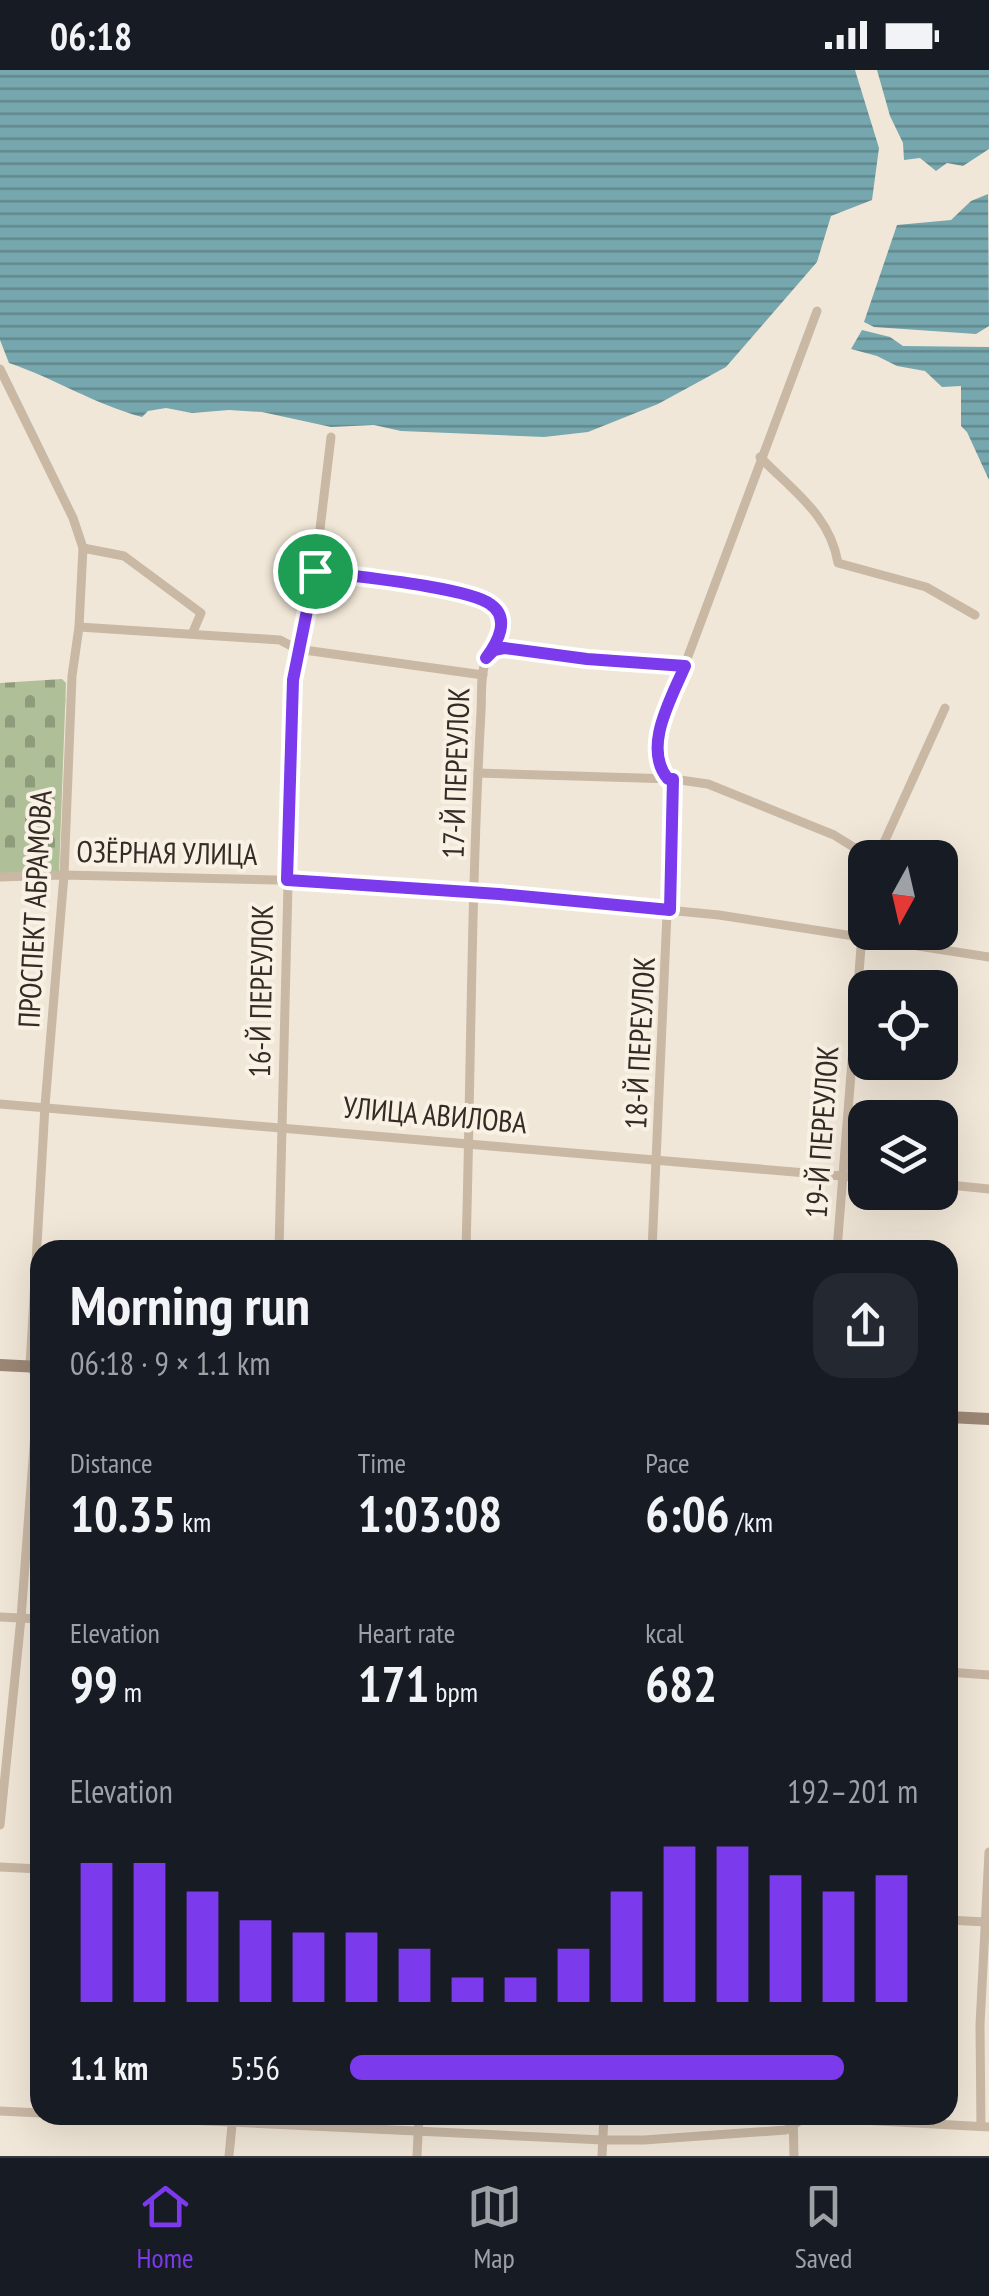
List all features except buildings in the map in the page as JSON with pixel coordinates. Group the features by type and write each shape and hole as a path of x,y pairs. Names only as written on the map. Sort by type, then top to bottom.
{"main road":[{"path":"0,1364 30,1367"},
{"path":"958,1417 989,1419"}],"street":[{"name":"18-Й ПЕРЕУЛОК","path":"653,1240 670,910 671,779 659,768 658,747 668,706 817,311"},
{"name":"ПРОСПЕКТ АБРАМОВА","path":"0,369 73,518 83,548 71,693 64,875 46,1106 40,1240"},
{"name":"16-Й ПЕРЕУЛОК","path":"280,1240 293,680 315,571 331,437"},
{"path":"760,457 824,521 834,540 838,563 926,587 975,615"},
{"path":"83,548 124,556 162,582 202,613 193,632"},
{"name":"17-Й ПЕРЕУЛОК","path":"315,571 456,592 492,604 500,616 502,628 486,658 483,674 466,1240"},
{"path":"79,627 280,640 297,649 483,674"},
{"path":"486,658 494,650 504,648 685,666"},
{"path":"883,840 946,708"},
{"path":"478,773 671,779 708,784 848,843"},
{"name":"ОЗЁРНАЯ УЛИЦА","path":"0,877 287,880 476,892 670,910 848,936"},
{"name":"19-Й ПЕРЕУЛОК","path":"839,1240 859,950"},
{"name":"ОЗЁРНАЯ УЛИЦА","path":"941,950 989,957"},
{"name":"УЛИЦА АВИЛОВА","path":"0,1104 848,1177"},
{"path":"958,1186 989,1189"},
{"name":"ПРОСПЕКТ АБРАМОВА","path":"0,1825 30,1499"},
{"path":"0,1617 30,1619"},
{"path":"958,1673 989,1675"},
{"path":"958,2125 985,2126 989,1852"},
{"path":"0,1867 30,1868"},
{"path":"958,1921 987,1922"},
{"path":"0,2111 30,2112"},
{"path":"229,2156 232,2125"},
{"path":"318,2125 603,2140 774,2132 796,2125"},
{"path":"416,2156 418,2125"},
{"path":"602,2156 604,2125"},
{"path":"794,2127 794,2156"}],"green space":[{"path":"62,679 66,683 59,873 0,874 0,683"}],"water":[{"path":"0,70 855,70 879,148 872,200 831,216 817,262 726,367 658,404 588,432 544,437 401,431 374,425 331,427 262,412 229,410 192,413 166,408 148,411 142,417 9,363 0,340"},
{"path":"877,70 989,70 989,149 963,166 947,163 936,171 920,158 904,160 903,143 890,116"},
{"path":"988,194 989,326 976,334 874,327 864,322 897,225 951,220 971,201"},
{"path":"862,330 890,337 903,346 989,347 989,480 961,426 961,386 942,387 925,371 897,366 851,349"}],"route":[{"path":"315,571 456,592 492,604 502,628 486,658 494,650 504,648 685,666 668,706 658,747 659,768 668,779 673,779 670,910 287,880 293,680 315,571"}]}
